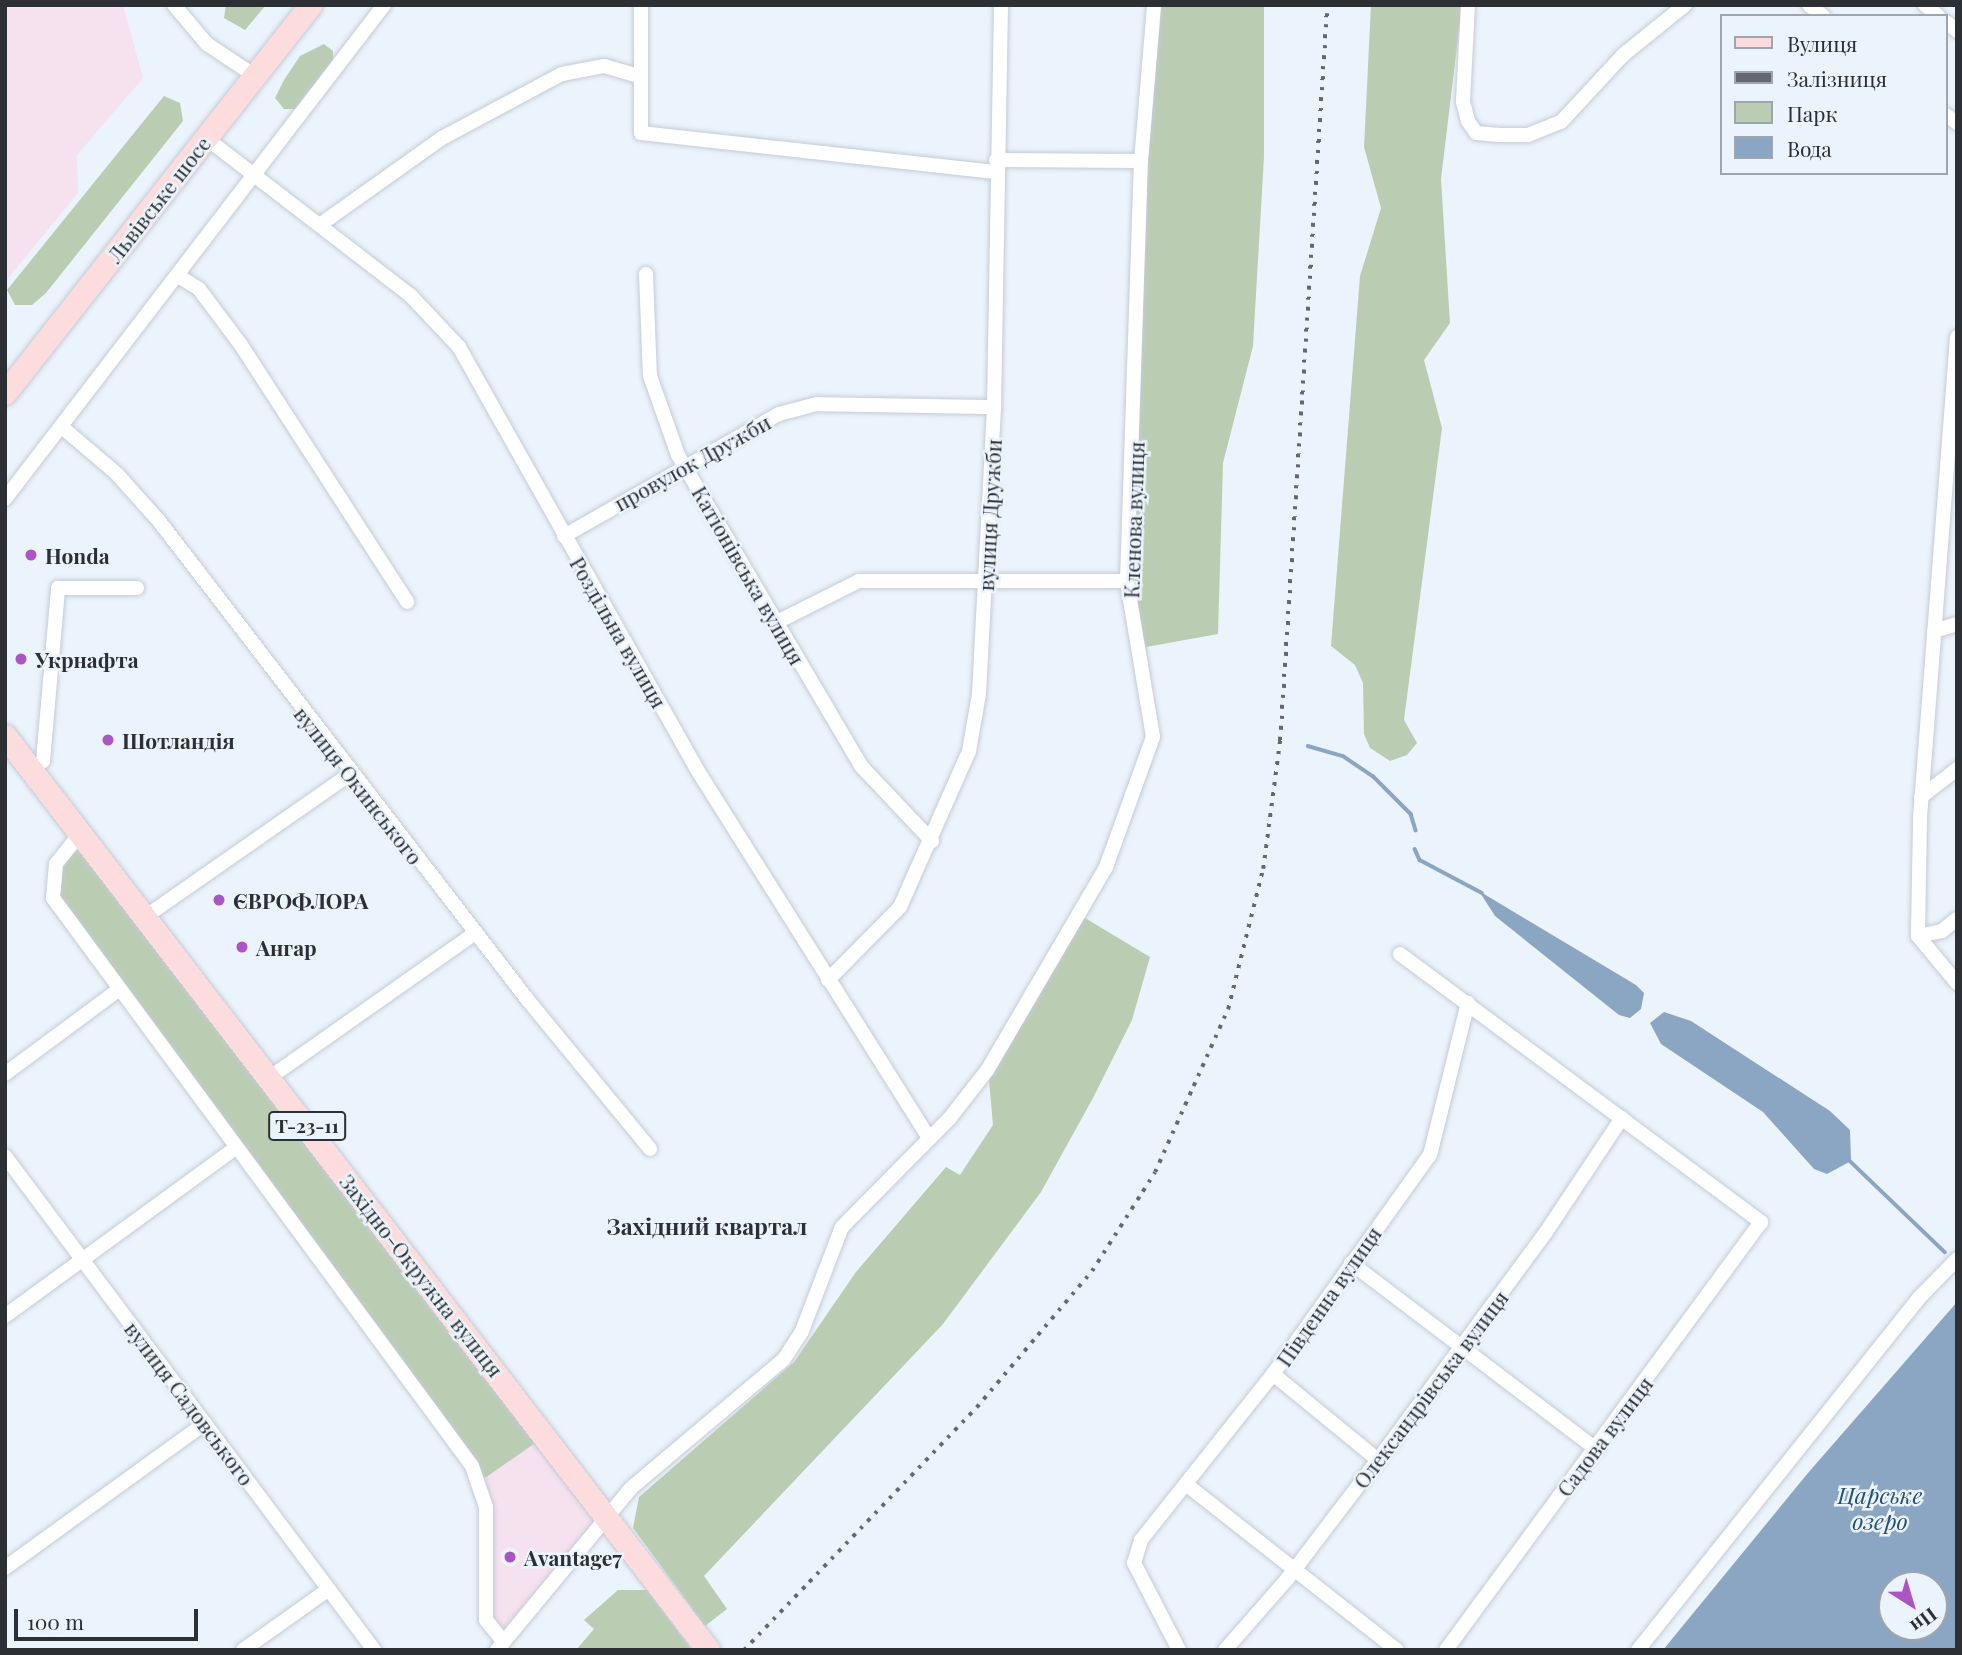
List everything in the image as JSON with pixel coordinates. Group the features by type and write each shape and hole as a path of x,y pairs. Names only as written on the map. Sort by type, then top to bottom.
{"main road":[{"name":"Львівське шосе","path":"5,393 310,5"},
{"name":"Західно-Окружна вулиця","path":"5,736 608,1516 702,1642"}],"street":[{"path":"174,5 207,44 255,76"},
{"path":"5,499 180,277 384,5"},
{"path":"641,5 641,133 996,166 1141,161"},
{"name":"вулиця Дружби","path":"828,980 900,907 932,841 969,751 979,694 994,407 1000,5"},
{"name":"Кленова вулиця","path":"500,1646 631,1488 784,1359 802,1331 842,1227 929,1138 988,1069 1106,867 1143,769 1152,719 1135,649 1127,581 1141,161 1154,5"},
{"path":"1468,5 1463,102 1468,121 1476,132 1528,135 1561,121 1623,55 1685,5"},
{"path":"321,224 442,138 562,74 604,66 639,76"},
{"name":"Роздільна вулиця","path":"206,138 411,296 459,347 696,768 929,1138"},
{"name":"Катіонівська вулиця","path":"646,274 650,376 682,465 862,767 932,841"},
{"path":"180,277 200,289 241,345 407,601"},
{"path":"1957,337 1921,797 1918,936 1957,983"},
{"name":"провулок Дружби","path":"564,536 682,465 779,414 816,404 994,407"},
{"name":"вулиця Окинського","path":"63,428 117,474 159,521 475,933 650,1149"},
{"path":"776,622 859,581 985,584 1127,581"},
{"path":"31,770 43,761 58,588 136,588"},
{"path":"1934,631 1957,624"},
{"path":"1921,797 1957,769"},
{"path":"145,917 351,774"},
{"path":"80,834 56,864 53,898 118,990 480,1479 486,1507 486,1620 500,1646"},
{"path":"1918,936 1942,930 1957,919"},
{"path":"269,1078 475,933"},
{"path":"1400,954 1622,1118"},
{"path":"5,1074 118,990"},
{"name":"Південна вулиця","path":"1179,1650 1134,1563 1141,1540 1272,1374 1430,1155 1468,1003"},
{"name":"Садова вулиця","path":"1446,1650 1761,1222 1622,1118"},
{"name":"Олександрівська вулиця","path":"1225,1650 1294,1570 1378,1460 1461,1348 1622,1118"},
{"path":"5,1316 235,1148"},
{"name":"вулиця Садовського","path":"5,1156 374,1650"},
{"path":"1638,1650 1919,1298 1957,1259"},
{"path":"1351,1263 1596,1449"},
{"path":"1272,1374 1378,1460"},
{"path":"5,1568 205,1423"},
{"path":"1187,1485 1397,1650"},
{"path":"243,1650 329,1589"}],"shaded area":[{"path":"5,5 123,5 143,78 77,155 78,193 5,282"},
{"path":"541,1439 602,1517 504,1634 491,1619 492,1507 485,1478"}],"green space":[{"path":"226,5 266,5 245,30 224,18"},
{"path":"1154,5 1264,5 1264,157 1253,346 1223,463 1218,634 1135,649 1127,581"},
{"path":"1371,5 1462,5 1441,179 1450,323 1424,360 1442,428 1404,720 1417,743 1407,755 1390,761 1370,748 1364,734 1363,683 1355,665 1331,646 1360,276 1381,208 1364,147"},
{"path":"324,44 333,51 333,64 313,93 295,109 284,109 275,98 284,80 300,56"},
{"path":"164,96 180,103 183,121 46,293 32,305 15,305 7,290"},
{"path":"80,842 541,1439 485,1478 65,909 58,896 61,867"},
{"path":"1080,915 1150,957 1132,1020 1093,1098 1041,1192 943,1324 704,1576 727,1609 705,1626 633,1528 639,1497 794,1362 856,1272 946,1167 960,1175 993,1125 988,1069"},
{"path":"618,1590 647,1590 692,1650 576,1650 594,1629 584,1620"}],"water":[{"path":"1479,891 1636,985 1644,993 1641,1009 1630,1018 1619,1015 1495,916"},
{"path":"1664,1012 1691,1021 1830,1111 1850,1130 1851,1161 1827,1174 1814,1169 1763,1112 1661,1044 1650,1023"},
{"name":"Царське озеро","path":"1957,1302 1957,1650 1663,1650 1808,1473"}],"waterway":[{"path":"1308,746 1343,756 1373,776 1411,814 1416,830"},
{"path":"1415,849 1420,860 1482,893"},
{"path":"1849,1160 1945,1252"}],"railway":[{"path":"744,1650 977,1407 1092,1271 1155,1172 1228,1009 1263,869 1280,740 1327,5"}],"place":[{"name":"Honda","path":"31,555"},
{"name":"Укрнафта","path":"21,659"},
{"name":"Шотландія","path":"108,740"},
{"name":"ЄВРОФЛОРА","path":"219,900"},
{"name":"Ангар","path":"242,947"},
{"name":"Avantage7","path":"510,1557"}],"district":[{"name":"Західний квартал","path":"707,1226"}]}
